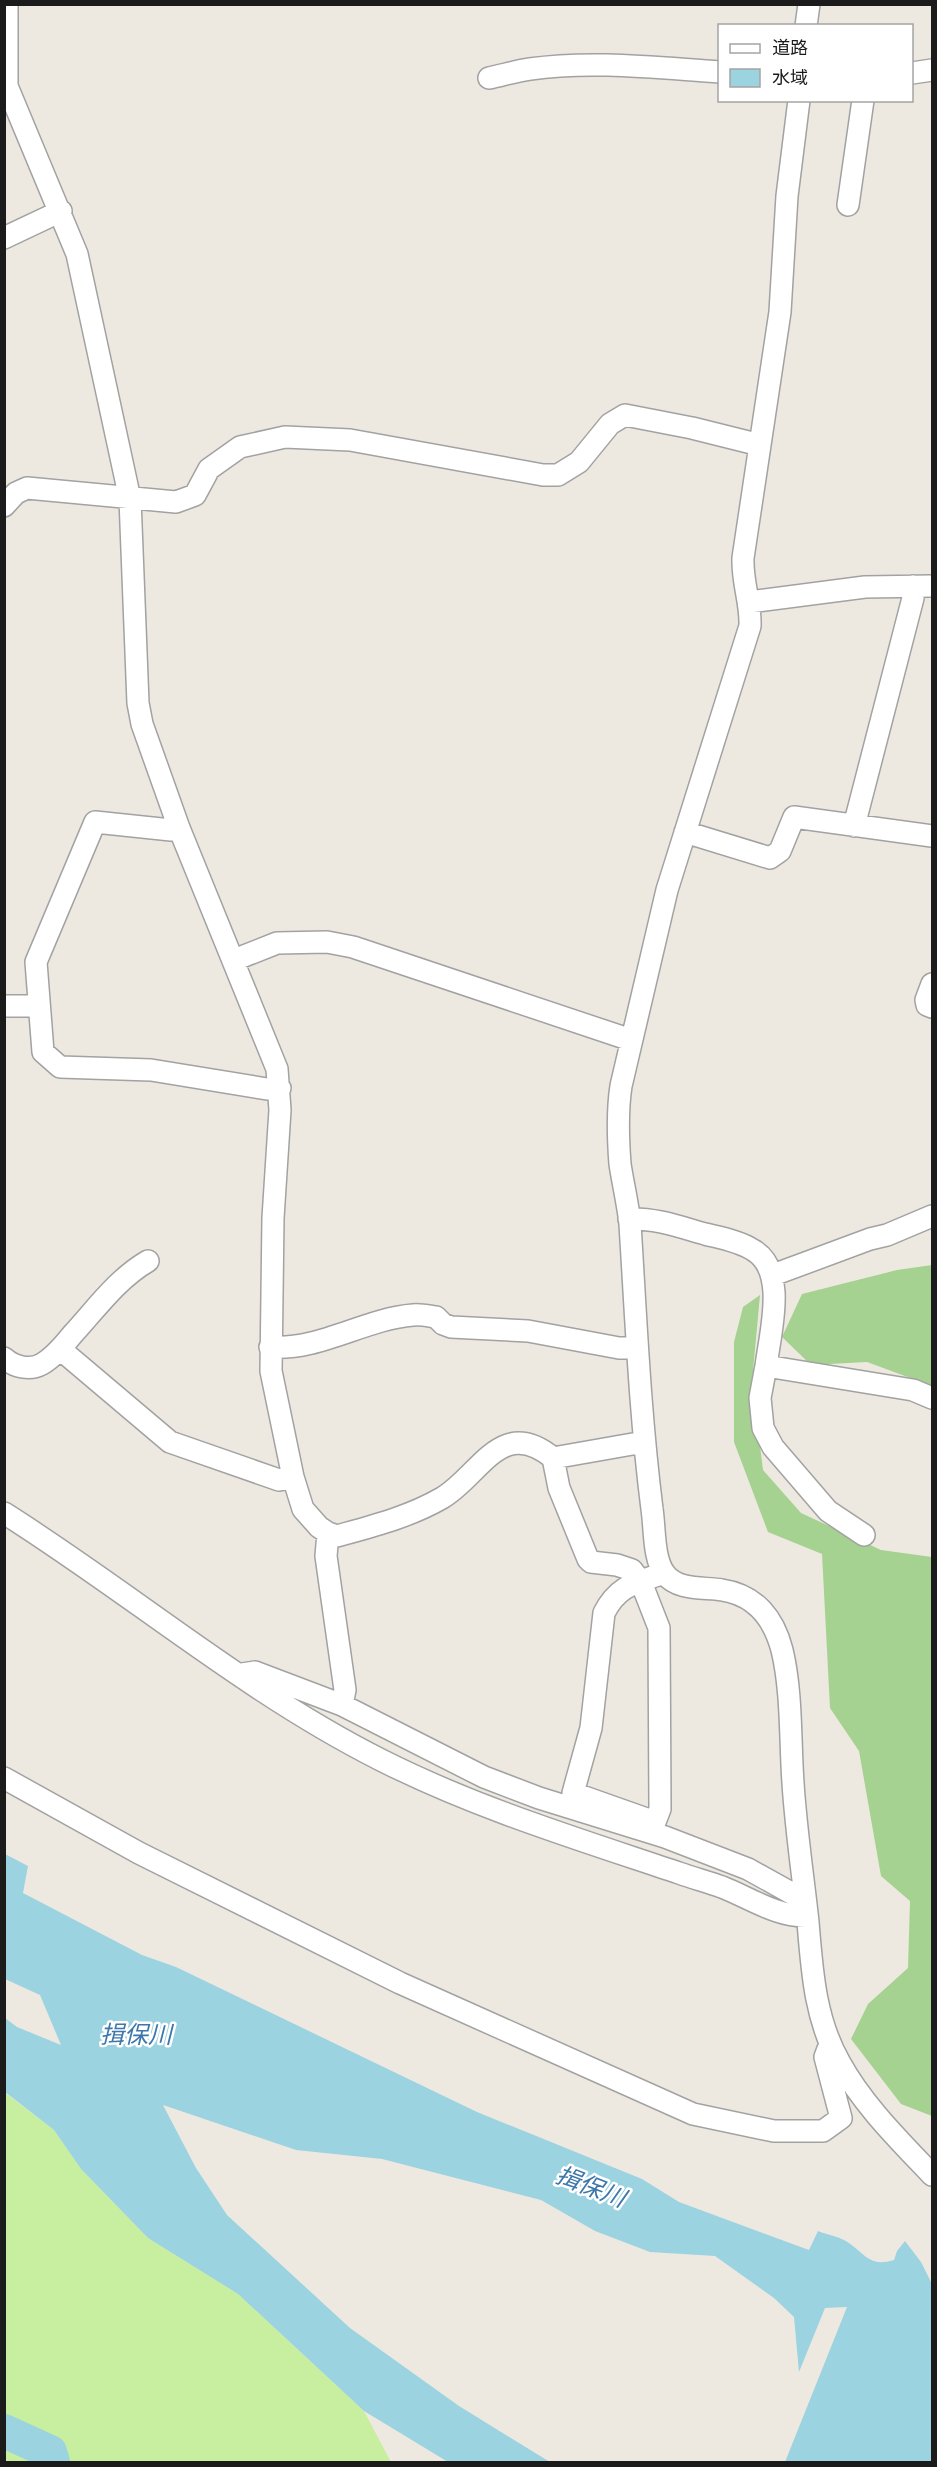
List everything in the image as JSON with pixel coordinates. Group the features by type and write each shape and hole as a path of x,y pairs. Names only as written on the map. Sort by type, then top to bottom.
{"street":[{"path":"7,4 7,86 77,254 130,499 138,703 142,724 179,828 277,1069 280,1088 271,1371 293,1478 303,1509 319,1527 337,1536 389,1522 443,1497 462,1482 485,1458 496,1450 512,1444 528,1444 544,1450 553,1458 559,1488 588,1558 591,1562 632,1570 641,1582 659,1628 660,1809 655,1822 573,1792 591,1728 604,1613 611,1599 623,1588 641,1582 664,1573"},
{"path":"806,24 809,4"},
{"path":"489,78 530,69 570,66 718,72"},
{"path":"913,74 933,70"},
{"path":"799,102 787,196 780,312 743,558 742,579 748,602 750,626 660,917 618,1107 621,1165 630,1219 644,1442 658,1554 664,1573 674,1582 691,1587 725,1590 745,1598 761,1608 774,1624 782,1652 786,1683 797,1839 817,2008 839,2062 856,2088 890,2130 933,2175"},
{"path":"848,205 863,102"},
{"path":"4,238 61,211"},
{"path":"4,506 16,493 27,488 176,502 195,495 209,469 240,447 285,437 350,440 543,476 558,475 579,462 610,424 625,415 692,428 760,445"},
{"path":"748,602 833,589 923,586"},
{"path":"854,826 913,598 923,586"},
{"path":"685,832 770,858 780,851 795,817 933,836"},
{"path":"179,828 171,830 95,822 36,962 43,1052 60,1066 151,1070 267,1089 280,1088"},
{"path":"234,960 278,943 327,942 353,947 631,1040"},
{"path":"933,984 926,1000 927,1005 933,1007"},
{"path":"4,1006 38,1006"},
{"path":"773,1275 870,1239 887,1235 933,1216"},
{"path":"630,1219 647,1218 734,1242 754,1250 768,1263 773,1275 774,1305 760,1398 763,1428 773,1447 828,1511 864,1535"},
{"path":"4,1358 10,1363 26,1368 41,1365 60,1349 118,1283 148,1261"},
{"path":"270,1347 291,1349 366,1326 413,1315 436,1317 443,1324 451,1327 528,1331 619,1348 637,1348"},
{"path":"60,1349 170,1442 279,1480 293,1478"},
{"path":"766,1365 913,1390 933,1398"},
{"path":"553,1458 644,1442"},
{"path":"4,1513 61,1549 237,1675 379,1760 475,1802 549,1830 722,1888 776,1911 792,1916 806,1905"},
{"path":"328,1533 326,1556 345,1690 342,1705"},
{"path":"237,1675 255,1672 342,1705 484,1777 539,1798 665,1838 748,1869 793,1894 806,1905"},
{"path":"4,1778 139,1853 390,1978 693,2114 774,2131 823,2132 841,2118 825,2057 830,2043"}],"green space":[{"path":"932,1265 932,1386 867,1362 811,1365 782,1337 802,1294 897,1270"},
{"path":"760,1295 752,1382 763,1470 801,1513 881,1550 932,1557 932,2116 901,2104 851,2039 868,2004 908,1968 910,1901 881,1876 859,1751 830,1708 822,1554 768,1532 734,1442 734,1342 743,1307"},
{"path":"4,2092 54,2130 81,2169 148,2238 238,2294 364,2411 391,2462 5,2462"}],"water":[{"name":"揖保川","path":"5,1854 28,1866 23,1893 142,1955 176,1967 477,2112 642,2179 679,2202 809,2250 818,2231 846,2241 869,2259 886,2262 894,2260 897,2251 905,2241 921,2262 932,2284 932,2462 785,2462 847,2307 825,2308 799,2372 794,2317 774,2298 715,2256 650,2252 595,2231 541,2200 382,2159 296,2150 163,2105 196,2168 227,2215 350,2328 459,2406 550,2462 448,2462 364,2411 238,2294 148,2238 81,2169 54,2130 5,2092 5,2018 17,2027 61,2045 40,1995 5,1979"}],"waterway":[{"path":"4,2431 50,2452 53,2462"}]}
